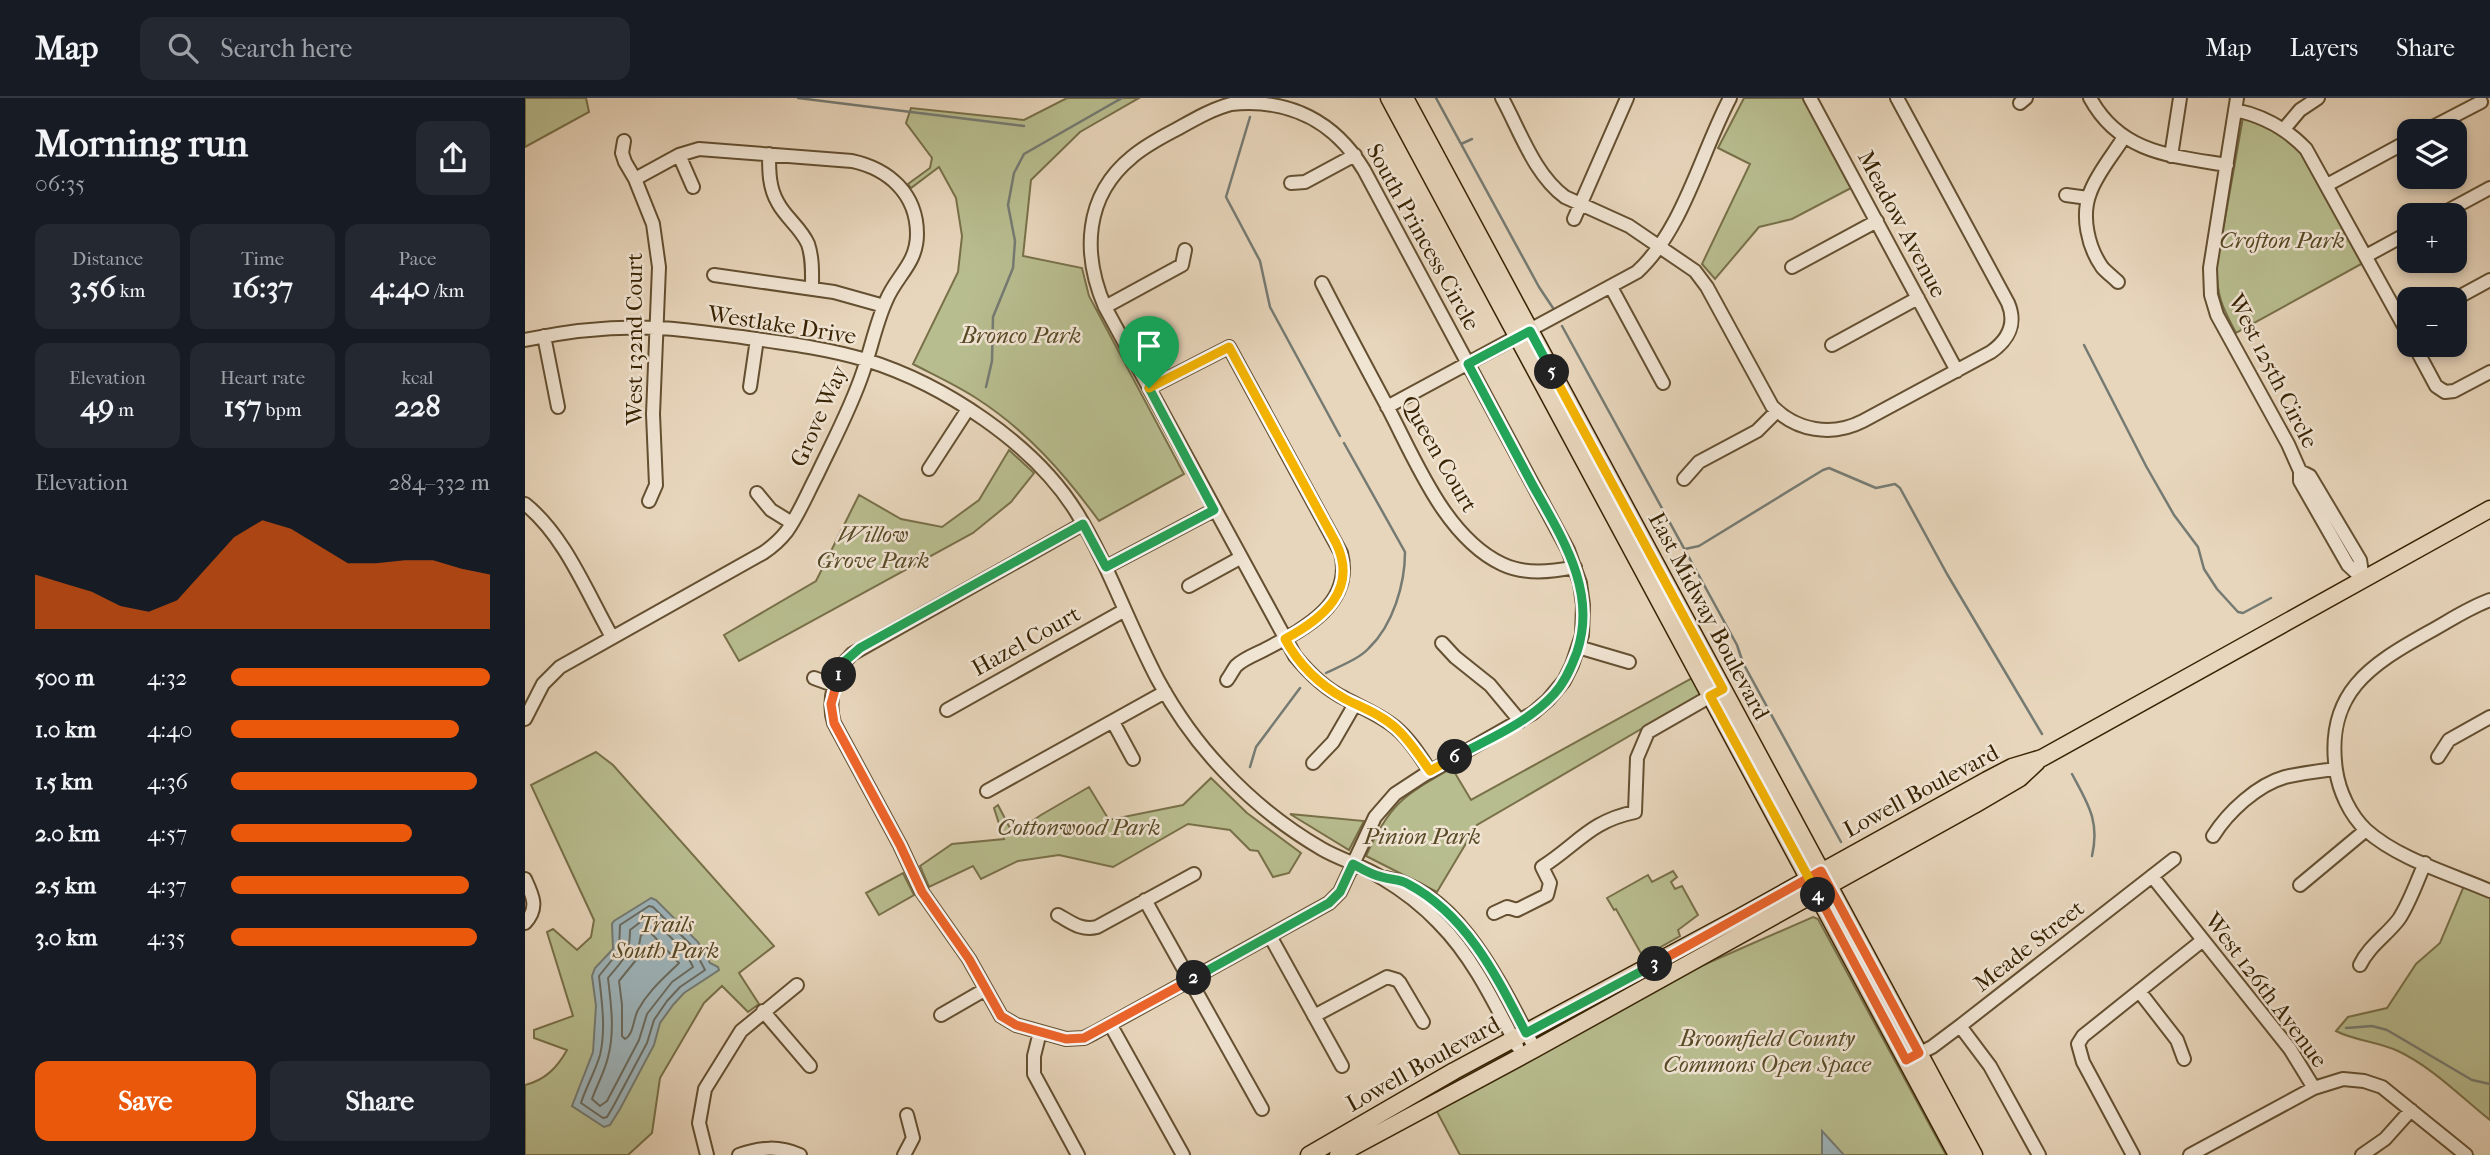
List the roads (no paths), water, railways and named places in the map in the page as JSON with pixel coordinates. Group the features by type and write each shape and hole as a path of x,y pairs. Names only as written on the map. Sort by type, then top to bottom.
{"main road":[{"name":"East Midway Boulevard","path":"1389,98 1524,334"},
{"name":"East Midway Boulevard","path":"1405,98 1524,334 1716,693 1913,1057 1974,1155"},
{"name":"Lowell Boulevard","path":"1338,1155 1564,1032 1969,789 2012,767 2042,758 2490,509"},
{"name":"Lowell Boulevard","path":"1309,1155 1454,1071 1601,992 1818,882 1925,832 2020,778 2042,758"},
{"path":"1925,832 1926,822 1956,805 1969,789"},
{"path":"1564,1032 1599,1004 1603,997 1601,992"},
{"name":"East Midway Boulevard","path":"1913,1057 1957,1155"}],"street":[{"path":"1502,98 1546,179 1565,197 1629,226 1701,278 1777,411 1802,425 1820,431 1855,426 1991,352 2004,342 2010,333 2012,322 2008,303 1897,98"},
{"path":"1574,219 1627,98"},
{"path":"1387,407 1637,272 1669,232 1730,98"},
{"name":"Meadow Avenue","path":"1810,98 1957,371"},
{"path":"2089,98 2103,118 2124,137 2151,151 2227,165"},
{"path":"2171,156 2180,98"},
{"path":"2284,129 2300,110 2318,98"},
{"name":"South Princess Circle","path":"836,686 830,710 834,723 900,845 922,892 969,959 1006,1020 1040,1032 1076,1039 1094,1033 1190,981 1336,897 1379,812 1395,794 1430,771 1533,713 1555,693 1572,665 1583,622 1583,605 1575,567 1355,155 1346,142 1328,126 1299,109 1266,102 1232,104 1207,112 1146,145 1130,158 1087,215 1091,268 1105,307 1294,656 1332,691 1397,729 1430,771"},
{"path":"2448,119 2481,102"},
{"path":"2236,104 2284,129 2306,149 2397,310"},
{"name":"West 125th Circle","path":"2236,104 2210,268 2211,295 2219,320 2288,444 2300,471 2310,476 2360,560 2363,579"},
{"path":"2118,282 2103,267 2090,240 2086,217 2088,198 2095,182 2124,137"},
{"path":"624,141 622,153 635,179"},
{"path":"2327,184 2397,147"},
{"name":"Grove Way","path":"525,719 549,676 563,665 777,543 792,523 843,420 884,306 892,289 907,270 916,247 915,218 901,187 883,171 869,164 852,160 699,149 679,155 635,179"},
{"path":"769,154 770,182 778,203 808,245 813,289"},
{"path":"679,155 693,187"},
{"path":"1291,183 1305,182 1355,155"},
{"name":"West 132nd Court","path":"635,179 655,235 659,267 653,414 656,485 649,500"},
{"path":"2462,203 2490,188"},
{"path":"2066,195 2088,198"},
{"path":"1792,267 1877,221"},
{"path":"2366,256 2397,239"},
{"path":"1105,307 1182,265 1185,250"},
{"path":"714,275 855,296 884,306"},
{"path":"2467,292 2490,280"},
{"name":"Queen Court","path":"1322,283 1446,513 1473,544 1510,567 1541,572 1575,567"},
{"path":"1611,287 1663,383"},
{"path":"1832,345 1918,298"},
{"name":"Westlake Drive","path":"525,340 592,329 656,328 804,346 866,360 923,383 1003,434 1060,489 1083,524 1165,692 1193,735 1237,785 1288,827 1381,877 1422,908 1449,933 1520,1036 1528,1052"},
{"path":"544,336 558,407"},
{"path":"750,387 757,339"},
{"path":"1149,388 1229,347 1341,553 1345,571 1341,588 1314,621 1236,666 1227,680"},
{"path":"2420,357 2436,386 2445,392 2454,391 2490,372"},
{"path":"929,469 968,410"},
{"path":"1684,479 1699,462 1757,431 1777,411"},
{"path":"757,493 771,510 792,523"},
{"path":"525,505 544,521 557,538 612,638"},
{"path":"1106,567 1214,510"},
{"path":"814,678 836,686 840,668 852,654 1083,524"},
{"path":"1189,586 1240,558"},
{"path":"2490,600 2378,662 2359,679 2342,709 2334,744 2336,769 2346,802 2366,830 2381,842 2490,891"},
{"name":"Hazel Court","path":"947,710 1125,610"},
{"path":"1442,643 1490,685 1520,721"},
{"path":"1578,647 1629,662"},
{"path":"987,791 1165,692"},
{"path":"1501,910 1517,910 1547,895 1550,883 1542,867 1585,832 1613,816 1635,812 1637,758 1648,732 1716,693"},
{"path":"1313,763 1333,741 1355,704"},
{"path":"2438,757 2449,740 2490,717"},
{"path":"1112,722 1133,759"},
{"path":"2213,836 2231,813 2272,782 2336,769"},
{"path":"2300,885 2366,830"},
{"name":"Meade Street","path":"1913,1057 1960,1026 2173,859"},
{"path":"2360,965 2370,947 2390,930 2401,916 2424,863"},
{"path":"1058,915 1079,927 1091,928 1194,874"},
{"name":"West 126th Avenue","path":"2153,876 2290,1049 2313,1088 2343,1079 2364,1081 2382,1087 2466,1155"},
{"path":"525,879 535,905 533,919"},
{"path":"1145,900 1262,1110"},
{"path":"1269,936 1342,1066"},
{"path":"2133,1155 2074,1042 2203,940"},
{"path":"1314,1016 1387,977 1401,984 1423,1022"},
{"path":"707,1155 699,1123 705,1089 741,1031 797,985"},
{"path":"941,1015 986,989"},
{"path":"2139,991 2178,1040 2184,1059"},
{"path":"763,1011 810,1066"},
{"path":"1109,1024 1183,1155"},
{"path":"1960,1026 1990,1066 2039,1155"},
{"path":"1040,1032 1033,1062 1034,1074 1078,1155"},
{"path":"2190,1155 2313,1088"},
{"path":"2362,1155 2385,1139 2411,1110"},
{"path":"904,1155 913,1138 907,1115"},
{"path":"739,1155 772,1148 800,1155"}],"water":[{"path":"651,898 698,942 710,963 719,970 684,993 673,1005 660,1023 654,1045 620,1109 610,1125 604,1127 572,1106 593,1052 596,1006 592,976 595,968 613,949 614,921"},
{"path":"1822,1131 1844,1155 1822,1155"}],"waterway":[{"path":"798,98 1024,126"},
{"path":"986,387 992,361 993,317 1013,268 1015,241 1008,205 1014,173 1024,154 1122,98"},
{"path":"1436,98 1553,308"},
{"path":"1250,117 1226,197 1260,261 1270,307 1340,436"},
{"path":"1461,144 1472,139"},
{"path":"1562,326 1737,645 1743,663 1841,842"},
{"path":"2084,345 2146,466 2174,515 2198,547 2204,569 2217,589 2238,612 2243,613 2271,598"},
{"path":"1326,673 1360,656 1385,628 1400,590 1405,552 1344,443"},
{"path":"1685,549 1699,546 1829,468 1876,488 1895,484 1900,488 1947,574 2042,734"},
{"path":"1250,767 1256,747 1300,688"},
{"path":"2072,774 2091,813 2094,833 2092,856"},
{"path":"2346,1028 2372,1026 2387,1030 2472,1080 2490,1084"}],"park label":[{"name":"Crofton Park","path":"2282,240"},
{"name":"Bronco Park","path":"1021,335"},
{"name":"Willow Grove Park","path":"873,547"},
{"name":"Cottonwood Park","path":"1079,827"},
{"name":"Pinion Park","path":"1422,836"},
{"name":"Trails South Park","path":"666,937"},
{"name":"Broomfield County Commons Open Space","path":"1767,1051"}]}
